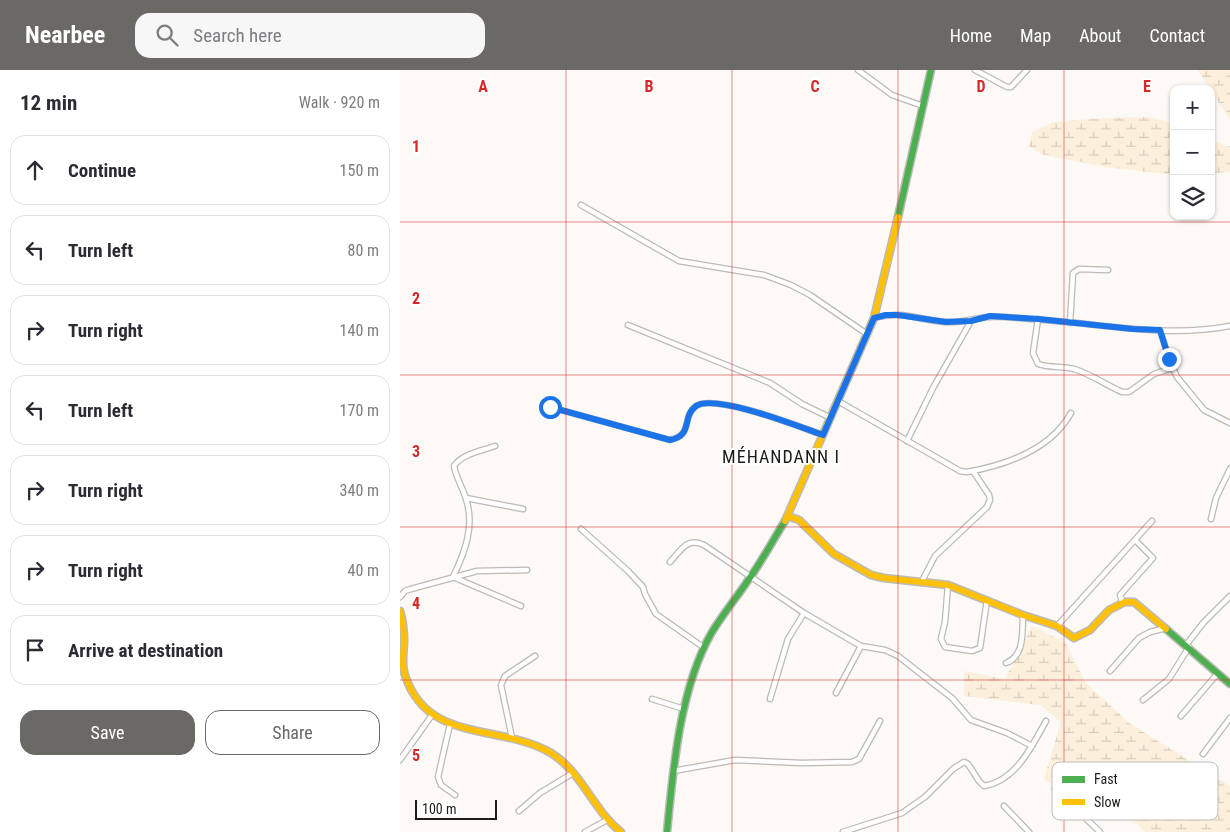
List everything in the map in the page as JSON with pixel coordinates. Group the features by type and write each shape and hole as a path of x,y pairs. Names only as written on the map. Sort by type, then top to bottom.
{"street":[{"path":"858,70 892,95 923,106"},
{"path":"667,832 673,771 684,709 703,647 788,516 806,469 823,435 874,318 931,70"},
{"path":"974,70 1007,87 1011,87 1027,70"},
{"path":"581,206 679,261 764,275 791,285 810,295 867,334"},
{"path":"1070,323 1072,273 1079,269 1108,270"},
{"path":"874,318 898,315 946,322 971,321 990,316 1160,330 1206,330 1230,326"},
{"path":"1038,319 1033,353 1038,364 1085,373 1122,392 1129,392 1154,374 1172,368"},
{"path":"907,441 933,388 971,321"},
{"path":"628,325 770,383 802,404 830,418"},
{"path":"1160,330 1172,368 1177,377 1199,405 1230,423"},
{"path":"838,401 960,471 973,471 1023,455 1040,446 1064,425 1071,413"},
{"path":"550,407 670,440 679,438 684,434 693,408 701,403 711,402 765,414 823,435"},
{"path":"453,577 463,557 468,537 470,516 466,498 454,466 463,457 495,446"},
{"path":"1211,520 1216,498 1230,469"},
{"path":"922,582 935,556 987,507 990,500 973,471"},
{"path":"466,498 523,509"},
{"path":"788,516 799,520 834,554 871,574 884,578 948,585 1023,615 1057,626 1074,638 1081,636 1091,629 1115,605 1122,601 1134,602 1188,646 1230,684"},
{"path":"1057,626 1152,521"},
{"path":"581,529 643,587 656,614 703,647"},
{"path":"1122,601 1120,595 1153,558 1135,540"},
{"path":"670,562 685,546 690,542 696,541 804,613 861,646 885,650 898,656 952,698 971,720 1006,733 1032,746"},
{"path":"400,597 405,591 477,571 495,569 527,570"},
{"path":"453,577 522,606"},
{"path":"948,585 945,622 941,639 946,647 972,651 980,648 987,600"},
{"path":"1142,700 1168,679 1204,622 1230,596"},
{"path":"400,611 404,633 402,675 423,709 450,724 512,738 539,746 553,754 573,773 607,820 622,832"},
{"path":"770,699 788,639 804,613"},
{"path":"1006,663 1013,660 1021,648 1023,615"},
{"path":"1110,672 1139,638 1150,632 1166,628"},
{"path":"836,693 861,646"},
{"path":"512,738 501,685 506,676 535,656"},
{"path":"1181,716 1218,673"},
{"path":"652,699 684,709"},
{"path":"400,760 432,715"},
{"path":"1203,754 1230,718"},
{"path":"673,771 735,760 802,763 852,762 860,759 880,721"},
{"path":"843,832 902,813 925,797 953,769 964,762 968,764 984,786 990,785 1010,773 1020,764 1046,721"},
{"path":"450,724 438,777 441,785 455,795"},
{"path":"519,811 540,793 573,773"},
{"path":"1004,806 1029,832"},
{"path":"585,832 607,820"},
{"path":"1089,820 1100,832"}],"green space":[{"path":"1198,70 1230,70 1230,120 1215,97 1215,85 1208,85"},
{"path":"1148,117 1170,122 1170,175 1105,167 1041,154 1029,146 1032,132 1054,122"},
{"path":"1215,142 1228,147 1230,146 1230,172 1215,173"},
{"path":"1032,626 1066,643 1085,682 1129,723 1192,762 1052,762 1052,785 1044,779 1061,722 1040,705 964,696 964,671 1005,679"},
{"path":"1218,779 1230,786 1230,832 1145,832 1136,823 1124,820 1218,820"}],"traffic: fast":[{"path":"898,217 931,70"},
{"path":"667,832 675,756 680,729 685,703 701,654 712,632 754,572 785,521"},
{"path":"1166,629 1230,684"}],"traffic: slow":[{"path":"785,521 874,318 898,217"},
{"path":"788,516 799,520 834,554 871,575 948,585 1023,615 1057,626 1074,638 1090,630 1109,610 1125,602 1134,602 1166,629"},
{"path":"400,611 404,630 404,671 415,697 430,712 447,722 467,729 531,744 551,753 571,770 611,823 621,832"}],"district":[{"name":"MÉHANDANN I","path":"781,456"}],"route":[{"path":"550,407 670,440 679,438 684,434 693,408 701,403 711,402 765,414 823,435 874,318 886,315 914,316 946,322 971,321 990,316 1133,329 1154,329 1160,330 1169,359"}]}
